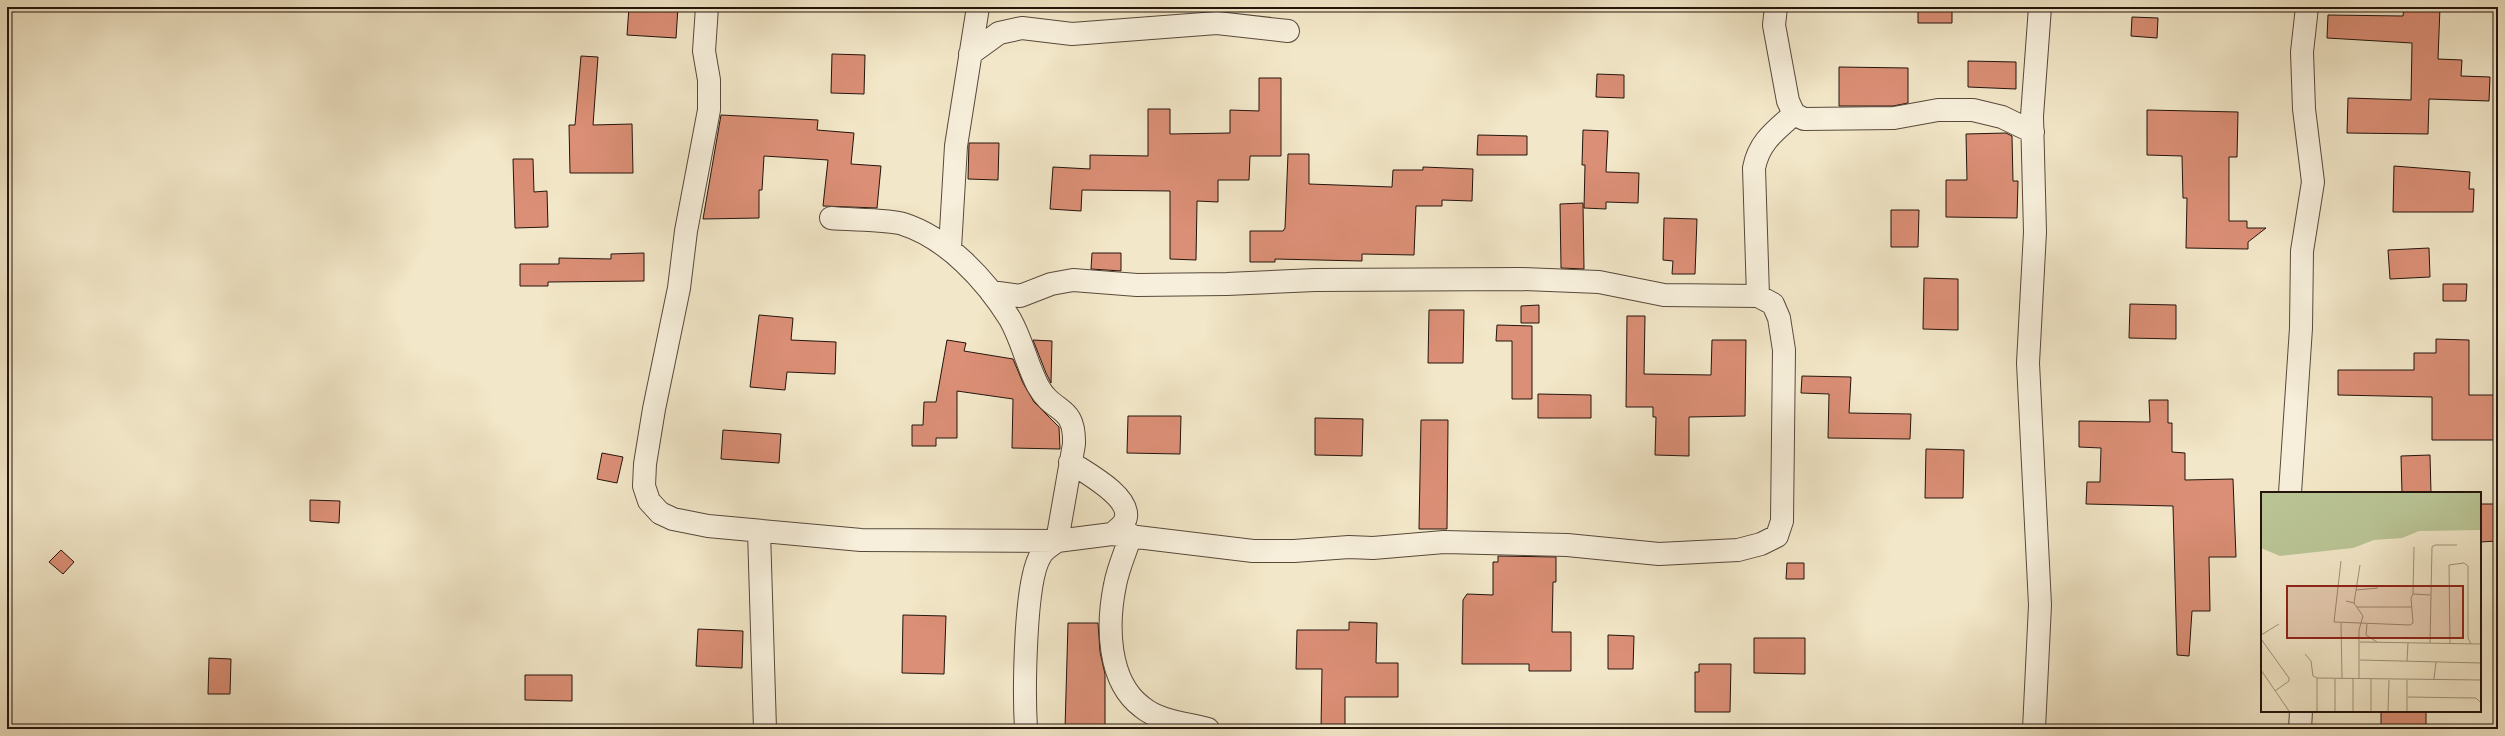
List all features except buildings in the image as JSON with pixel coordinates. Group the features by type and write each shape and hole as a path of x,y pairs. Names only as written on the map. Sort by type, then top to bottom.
{"street":[{"path":"708,7 704,51 709,80 709,110 686,231 679,288 654,409 644,486 649,501 660,513 673,519 708,526 861,540 1058,541 1121,535 1173,543 1253,551 1294,551 1349,547 1373,548 1444,542 1567,545 1659,554 1712,552 1760,544 1778,536 1782,521 1784,350 1778,318 1773,304 1758,296 1664,294 1599,282 1409,279 1144,285 1073,280 1050,284 1020,296 991,292"},
{"path":"950,248 956,146 978,7"},
{"path":"1776,7 1774,25 1788,101 1794,114 1804,119 1894,118 1938,110 1973,110 2002,117 2033,132"},
{"path":"2034,729 2040,605 2028,363 2035,232 2033,132 2040,7"},
{"path":"2290,492 2301,328 2302,251 2313,182 2304,109 2302,52 2307,7"},
{"path":"970,54 999,33 1022,28 1072,34 1217,22 1288,31"},
{"path":"1758,296 1754,168 1757,153 1769,136 1794,114"},
{"path":"831,218 903,223 950,248 991,292 1010,320 1044,397 1071,418 1074,430 1058,541 1041,554 1036,566 1027,630 1026,729"},
{"path":"1010,320 1020,296"},
{"path":"1070,462 1119,497 1125,506 1126,517 1121,535 1111,629 1115,665 1126,691 1142,708 1164,719 1208,729"},
{"path":"758,531 761,672 765,729"},
{"path":"2300,729 2301,712"}]}
